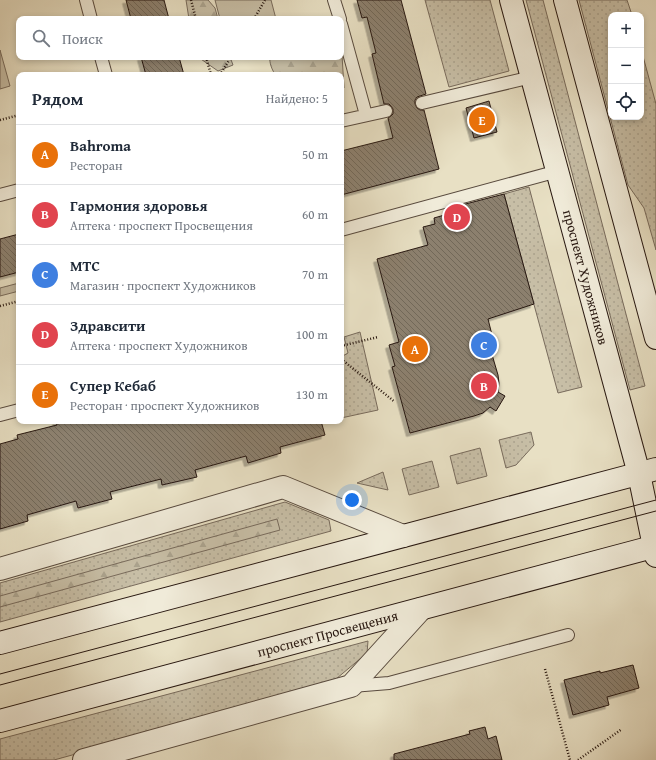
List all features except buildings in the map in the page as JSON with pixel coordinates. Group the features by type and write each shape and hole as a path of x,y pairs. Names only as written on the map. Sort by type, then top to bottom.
{"street":[{"name":"проспект Художников","path":"511,0 558,171 648,471 655,550"},
{"path":"565,0 656,338"},
{"path":"0,643 648,471"},
{"path":"0,569 283,487 403,536"},
{"name":"проспект Просвещения","path":"0,722 421,609 655,550"},
{"path":"84,760 351,686 421,609"}],"lane":[{"path":"86,0 90,16"},
{"path":"334,0 339,16"},
{"path":"344,35 366,115"},
{"path":"102,60 105,72"},
{"path":"422,103 532,77"},
{"path":"344,120 386,111"},
{"path":"344,229 558,171"},
{"path":"0,195 16,191"},
{"path":"0,416 16,411"},
{"path":"351,686 389,683 568,635"}],"path":[{"path":"191,0 195,16"},
{"path":"256,16 265,0"},
{"path":"207,60 210,72"},
{"path":"222,72 229,60"},
{"path":"0,120 16,116"},
{"path":"0,306 16,301"},
{"path":"344,345 378,337"},
{"path":"344,361 395,402"},
{"path":"545,669 570,760"},
{"path":"578,760 622,729"}],"green space":[{"path":"186,0 208,0 215,8 217,16 189,16"},
{"path":"215,0 271,0 275,16 219,16"},
{"path":"425,0 490,0 509,71 449,87"},
{"path":"526,0 543,0 645,386 630,390"},
{"path":"579,0 627,0 631,12 608,12 608,109"},
{"path":"0,50 10,86 0,89"},
{"path":"202,60 231,60 233,65 218,71"},
{"path":"342,60 343,72 274,72 270,61"},
{"path":"644,60 656,104 656,250 644,208 628,185 611,120 644,120"},
{"path":"529,187 582,387 558,393 504,194"},
{"path":"16,284 16,292 0,296 0,288"},
{"path":"360,332 378,410 344,417 344,355 348,353 344,337"},
{"path":"531,432 534,445 516,465 506,468 499,440"},
{"path":"480,448 487,476 457,484 450,456"},
{"path":"432,461 439,487 409,495 402,469"},
{"path":"383,472 388,490 357,483"},
{"path":"285,502 329,520 331,531 0,622 0,583"},
{"path":"277,519 280,530 0,607 0,596"},
{"path":"368,641 367,653 330,684 54,760 0,760 0,739"}],"tram line":[{"path":"0,674 656,500"},
{"path":"0,685 656,511"}],"place":[{"name":"Супер Кебаб","path":"482,120"},
{"name":"Здравсити","path":"457,217"},
{"name":"МТС","path":"484,345"},
{"name":"Bahroma","path":"415,349"},
{"name":"Гармония здоровья","path":"484,386"}]}
